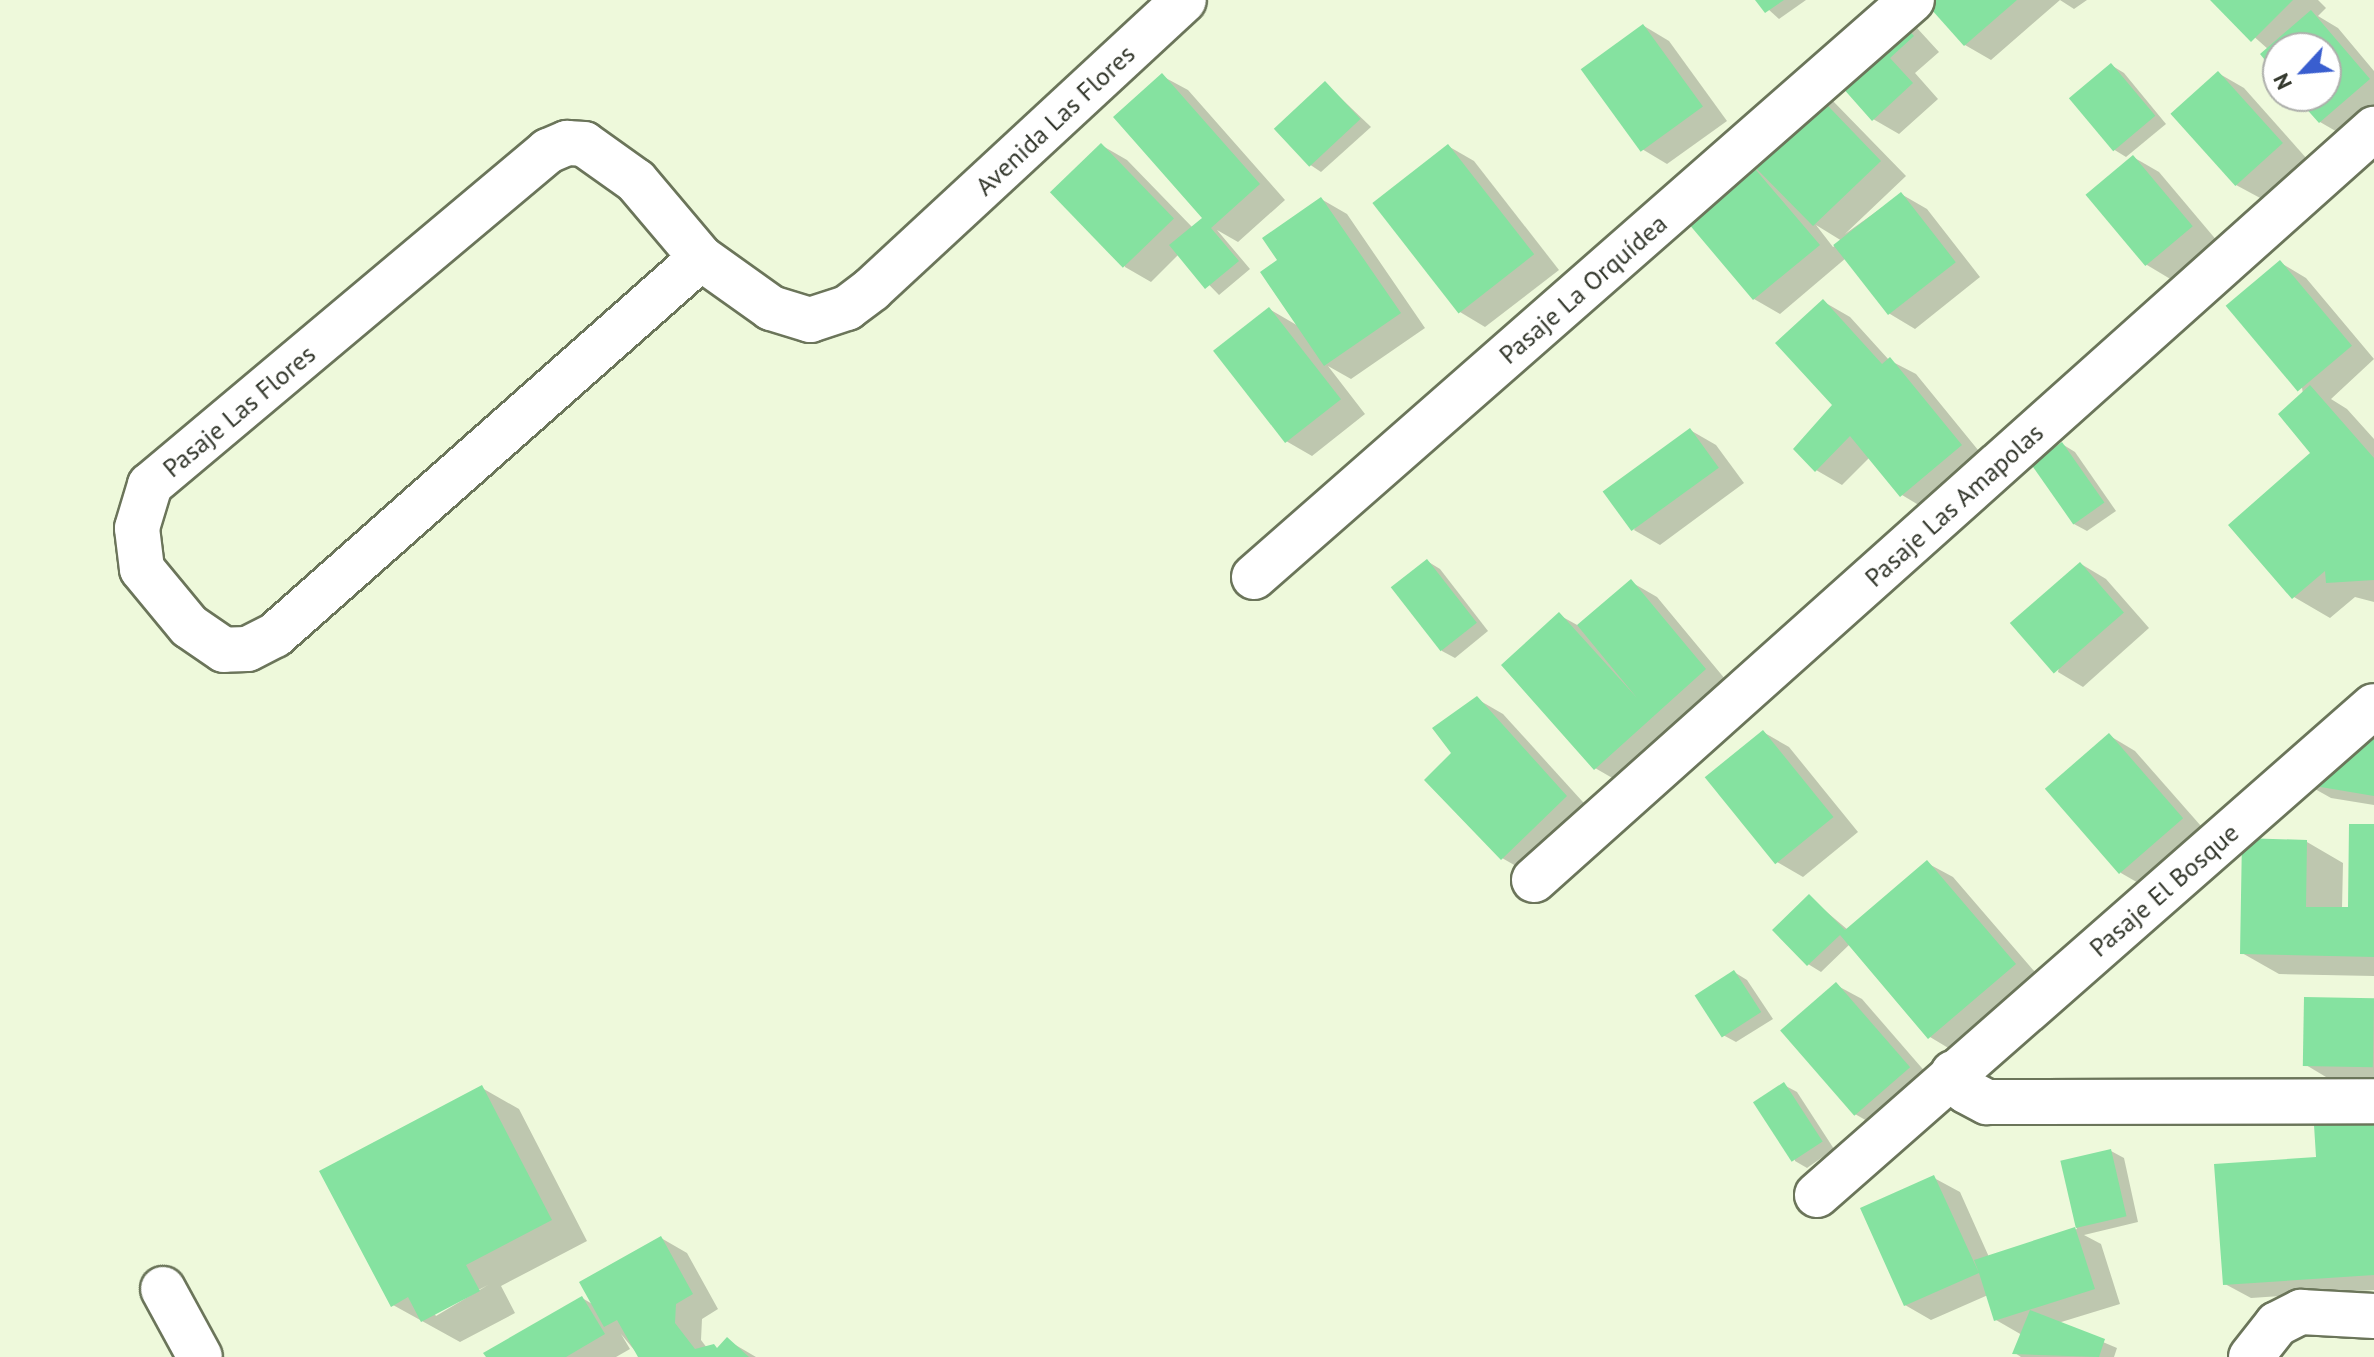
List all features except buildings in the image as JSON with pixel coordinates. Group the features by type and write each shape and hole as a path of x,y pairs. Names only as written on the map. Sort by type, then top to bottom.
{"street":[{"name":"Avenida Las Flores","path":"925,241 1184,0"},
{"name":"Pasaje La Orquídea","path":"1254,577 1912,0"},
{"name":"Pasaje Las Amapolas","path":"1534,880 2374,129"},
{"name":"Pasaje Las Flores","path":"701,258 275,635 247,649 224,650 189,626 142,569 137,528 150,485 548,151 567,143 584,144 636,181 701,258 771,308 810,320 847,308 925,241"},
{"name":"Pasaje El Bosque","path":"1817,1195 2374,706"},
{"path":"1953,1073 1966,1091 1987,1102 2374,1101"},
{"path":"163,1289 200,1357"},
{"path":"2251,1357 2277,1324 2301,1312 2374,1316"}]}
